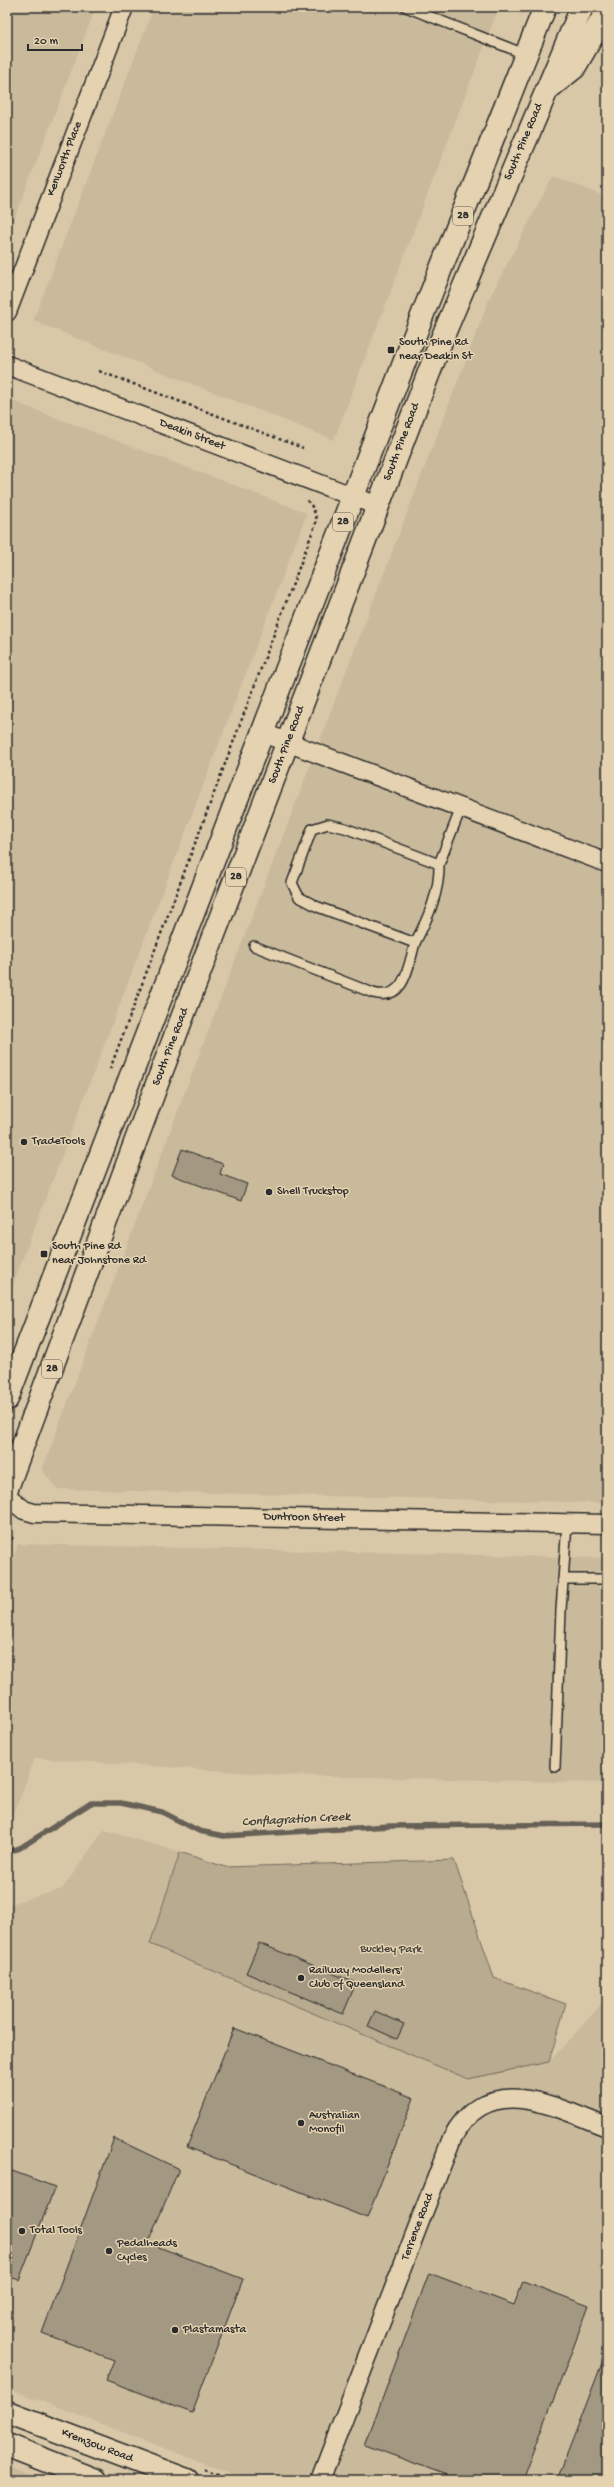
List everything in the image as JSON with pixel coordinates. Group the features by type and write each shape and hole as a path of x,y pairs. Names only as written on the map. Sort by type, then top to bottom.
{"main road":[{"name":"28","path":"7,1399 424,311 545,7"},
{"name":"South Pine Road","path":"7,1488 161,1073 443,336 582,7"},
{"name":"28","path":"546,90 574,68 607,11"},
{"name":"Kremzow Road","path":"7,2412 193,2474"},
{"path":"7,2446 96,2480"}],"street":[{"name":"Kenworth Place","path":"7,312 124,7"},
{"name":"Deakin Street","path":"7,365 378,506"},
{"path":"263,733 607,863"},
{"name":"Duntroon Street","path":"7,1496 24,1510 34,1513 607,1524"},
{"name":"Terrence Road","path":"320,2480 449,2146 459,2125 477,2108 487,2102 506,2098 526,2099 547,2104 607,2126"}],"lane":[{"path":"406,7 527,55"},
{"path":"254,946 384,996 393,994 400,986 415,943 437,891 439,864 461,808"},
{"path":"415,943 303,900 294,890 292,883 294,874 312,829 328,824 346,828 439,864"},
{"path":"555,1767 563,1579 567,1523"},
{"path":"563,1579 607,1579"}],"path":[{"path":"99,371 303,448"},
{"path":"109,1073 317,520 313,508 305,498"},
{"path":"7,1544 15,1536"},
{"path":"193,2474 232,2480"}],"shaded area":[{"path":"7,7 96,7 7,238"},
{"path":"154,7 499,7 334,440 33,321"},
{"path":"553,176 607,197 607,1503 57,1489 42,1470 216,1010 490,297"},
{"path":"7,399 307,513 7,1300"},
{"path":"18,1544 607,1558 607,1783 281,1775 35,1758 12,1819 7,1821 7,1573"},
{"path":"104,1830 180,1852 168,1892 549,2062 607,1998 607,2480 248,2480 7,2388 7,1905 62,1889"},
{"path":"7,2465 47,2480 7,2480"}],"green space":[{"name":"Buckley Park","path":"180,1852 225,1867 454,1860 494,1978 566,2004 549,2062 468,2079 150,1944"}],"building":[{"path":"182,1149 223,1164 220,1174 247,1184 241,1201 172,1175"},
{"name":"Railway Modellers' Club of Queensland","path":"259,1943 356,1983 343,2014 246,1973"},
{"path":"375,2011 404,2024 397,2039 368,2026"},
{"name":"Australian Monofil","path":"234,2028 414,2098 367,2218 187,2147"},
{"path":"114,2138 179,2169 148,2243 243,2279 192,2413 106,2380 114,2360 42,2333"},
{"name":"Total Tools","path":"7,2169 55,2187 19,2280 7,2276"},
{"path":"429,2273 514,2305 523,2281 589,2306 523,2480 447,2480 449,2476 365,2445"},
{"path":"606,2353 607,2480 557,2480"}],"waterway":[{"name":"Conflagration Creek","path":"7,1852 20,1848 91,1803 121,1803 162,1812 199,1831 224,1836 390,1826 607,1824"}],"place":[{"name":"South Pine Rd near Deakin St","path":"391,350"},
{"name":"TradeTools","path":"24,1142"},
{"name":"Shell Truckstop","path":"269,1192"},
{"name":"South Pine Rd near Johnstone Rd","path":"44,1254"},
{"name":"Railway Modellers' Club of Queensland","path":"301,1978"},
{"name":"Australian Monofil","path":"301,2123"},
{"name":"Total Tools","path":"22,2231"},
{"name":"Pedalheads Cycles","path":"109,2251"},
{"name":"Plastamasta","path":"175,2330"}]}
